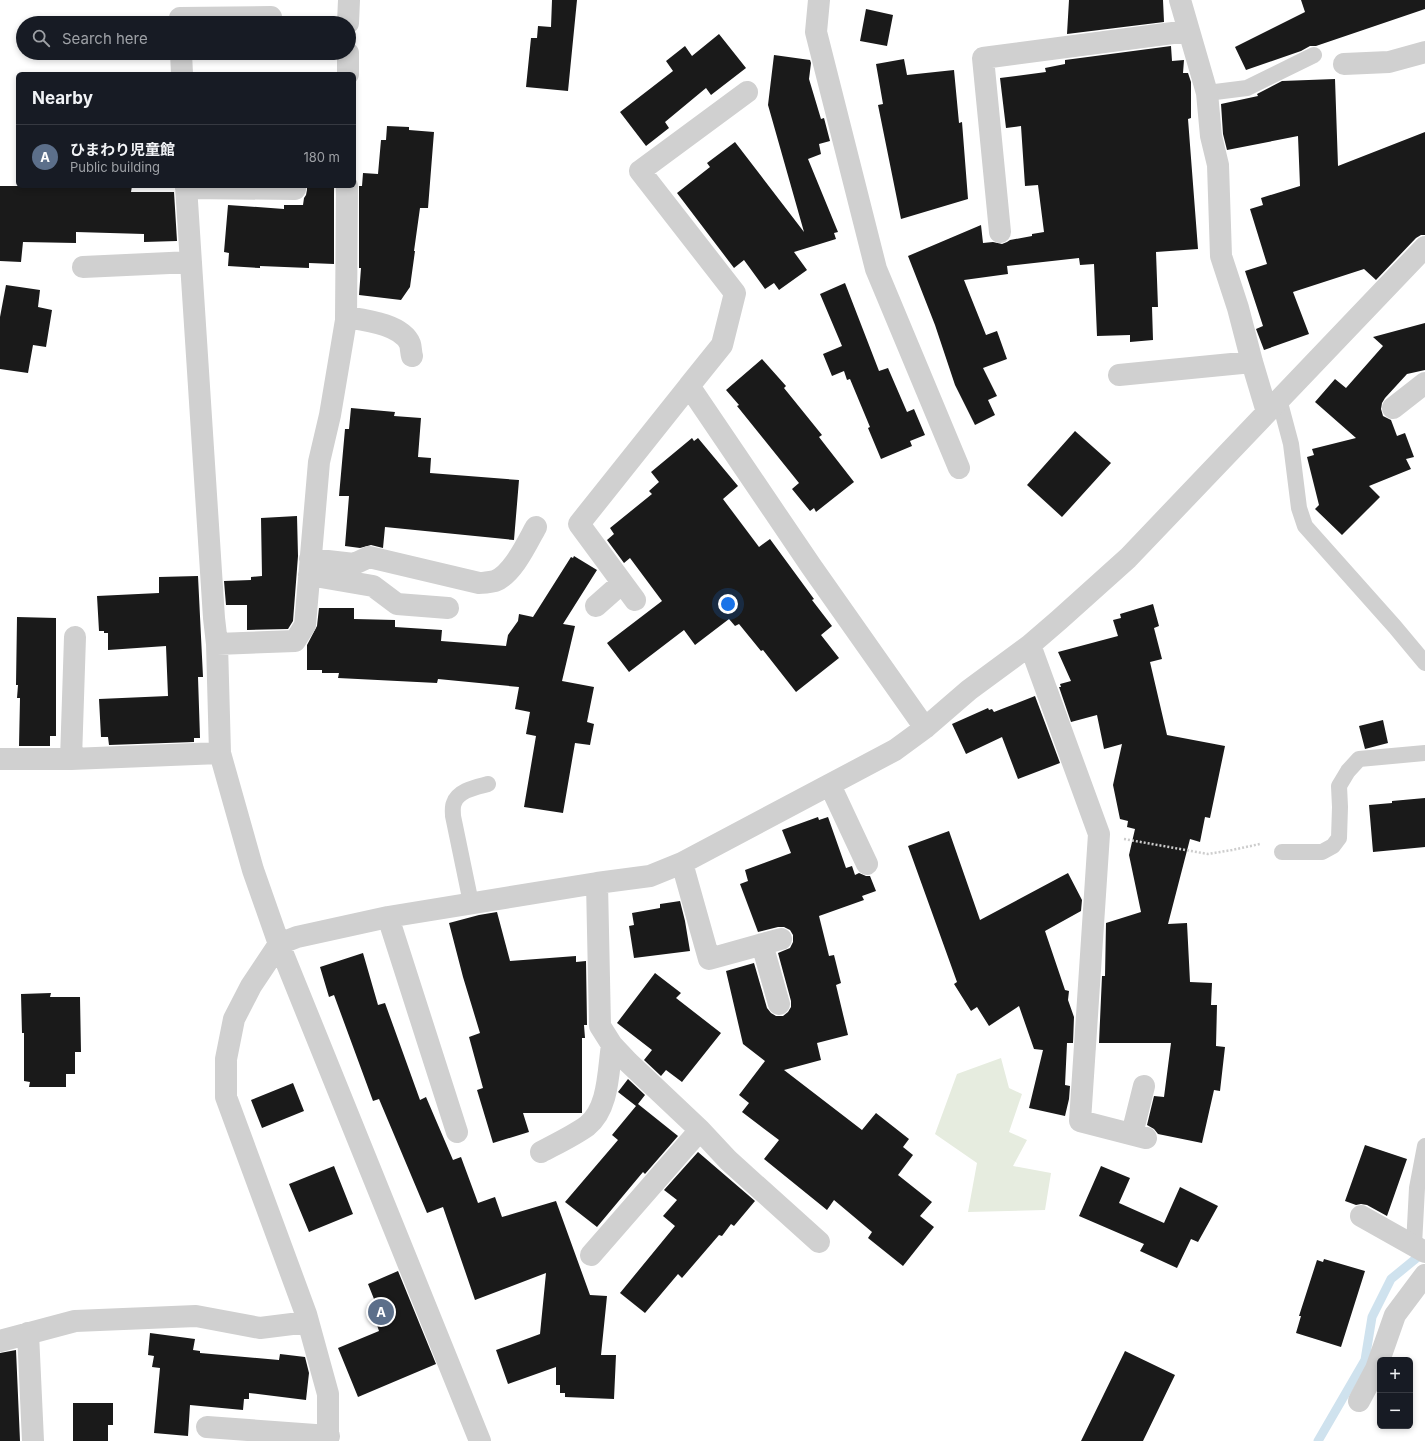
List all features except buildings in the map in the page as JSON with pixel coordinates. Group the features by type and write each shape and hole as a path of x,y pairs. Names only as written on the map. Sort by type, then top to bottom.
{"street":[{"path":"348,16 349,0"},
{"path":"819,0 816,32 876,269 959,468"},
{"path":"1180,0 1207,93 1211,136 1218,165 1221,256 1238,308 1252,362 1273,406"},
{"path":"180,14 241,16"},
{"path":"1000,232 983,58 1188,31"},
{"path":"1344,64 1388,62 1425,52"},
{"path":"181,60 182,72"},
{"path":"348,60 348,72"},
{"path":"596,606 628,591 579,524 722,345 735,293 640,171 747,92"},
{"path":"186,188 214,618 217,644 220,753 253,870 279,944 480,1441"},
{"path":"240,188 294,189"},
{"path":"217,644 295,642 305,625 319,462 330,415 346,317 347,188"},
{"path":"206,1427 328,1438 328,1394 308,1322 226,1097 226,1059 234,1019 251,986 279,944 297,938 388,917 597,883 650,876 682,864 895,750 925,728 969,690 1030,645 1128,558 1425,247"},
{"path":"83,267 191,262"},
{"path":"346,317 373,321 388,326 401,334 410,343 412,356"},
{"path":"1119,375 1252,362"},
{"path":"1393,408 1425,383"},
{"path":"689,386 811,566 925,728"},
{"path":"309,567 354,564 369,557 479,583 488,582 496,580 505,574 514,564 536,527"},
{"path":"309,567 372,586 397,604 448,608"},
{"path":"71,759 75,637"},
{"path":"1030,645 1099,834 1080,1121 1139,1136 1144,1086"},
{"path":"0,759 71,759 220,753"},
{"path":"830,785 867,864"},
{"path":"682,864 709,959 771,941 779,1004"},
{"path":"597,883 600,1026 612,1045 628,1062 700,1130 728,1160 819,1242"},
{"path":"388,917 456,1132"},
{"path":"541,1152 587,1126 597,1115 604,1102 612,1045"},
{"path":"591,1255 700,1130"},
{"path":"1361,1216 1420,1248"},
{"path":"1359,1401 1376,1369 1395,1316 1425,1275"},
{"path":"0,1341 75,1321 196,1316 260,1328 308,1322"},
{"path":"28,1333 33,1441"}],"lane":[{"path":"1207,93 1247,88 1314,55"},
{"path":"1273,406 1291,444 1299,508 1305,526 1425,663"},
{"path":"1282,852 1322,852 1333,846 1339,838 1339,786 1348,771 1359,759 1425,753"},
{"path":"470,903 453,816 454,803 461,794 470,789 488,784"},
{"path":"1420,1248 1417,1188 1425,1146"}],"path":[{"path":"1099,834 1208,854 1265,842 1282,852"}],"shaded area":[{"path":"1001,1058 1009,1088 1022,1094 1009,1132 1027,1140 1013,1166 1051,1173 1045,1210 968,1212 977,1163 935,1134 957,1074"}],"waterway":[{"path":"1318,1441 1365,1360 1372,1317 1391,1279 1424,1252"}],"place":[{"name":"ひまわり児童館","path":"381,1312"}]}
